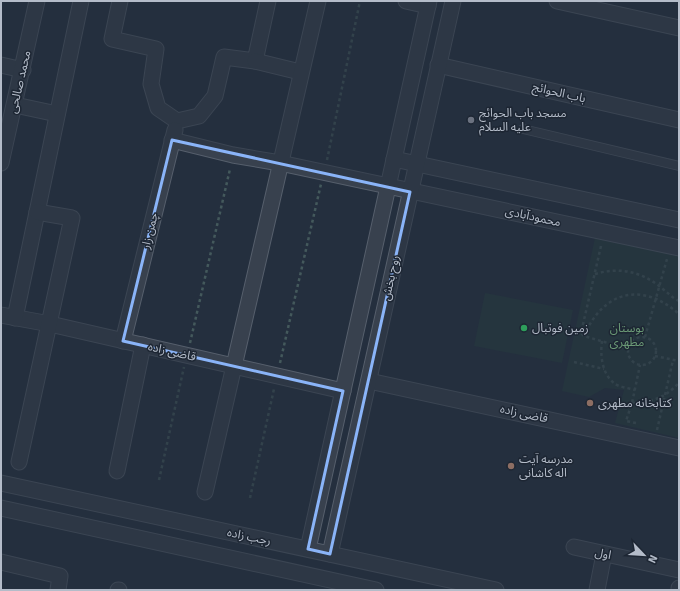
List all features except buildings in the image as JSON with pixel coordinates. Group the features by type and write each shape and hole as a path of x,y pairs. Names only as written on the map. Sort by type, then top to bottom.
{"street":[{"name":"محمد صالحی","path":"1,163 23,70 37,1"},
{"path":"8,316 37,212 81,1"},
{"path":"120,1 112,39 156,49 151,84 158,108 177,121 199,116 215,96 224,57 255,61 300,72"},
{"path":"255,61 268,1"},
{"path":"205,492 300,72 318,1"},
{"path":"406,1 428,3"},
{"name":"روح بخش","path":"330,554 453,1"},
{"path":"557,1 679,28"},
{"name":"روح بخش","path":"308,549 428,3"},
{"path":"1,65 23,70"},
{"name":"باب الحوائج","path":"438,65 679,120"},
{"path":"15,105 57,114"},
{"name":"چمن زار","path":"123,341 177,121"},
{"name":"محمودآبادی","path":"172,140 410,192 675,247"},
{"path":"394,159 679,220"},
{"path":"19,462 72,218 37,212"},
{"name":"قاضی زاده","path":"8,316 50,324 343,391"},
{"path":"117,471 143,345"},
{"name":"قاضی زاده","path":"369,380 679,448"},
{"name":"رجب زاده","path":"1,483 496,590"},
{"name":"رجب زاده","path":"1,508 376,590"},
{"name":"اول","path":"574,547 679,570"},
{"path":"597,590 604,554"},
{"path":"1,562 60,576 58,590"}],"lane":[{"path":"523,129 679,166"}],"path":[{"path":"250,498 324,173 360,1"},
{"path":"159,480 233,154"},
{"path":"603,239 581,333 584,336 628,349"},
{"path":"645,337 659,285 675,247"},
{"path":"595,274 608,270 638,273 659,285 673,298 679,301"},
{"path":"584,336 591,320 602,307 617,298 634,294 655,298 667,303 679,314"},
{"path":"645,337 653,342 656,351 655,356 649,363 640,365 636,364 629,358 629,344 635,338 645,337"},
{"path":"602,341 600,352 604,369 614,383 635,390"},
{"path":"655,356 679,361"},
{"path":"654,442 673,360"},
{"path":"574,362 604,369"},
{"path":"640,365 632,403 626,421 642,424"},
{"path":"632,403 651,402 664,396 679,383"},
{"path":"650,426 664,429"}],"highlighted area":[{"path":"172,140 410,192 330,554 308,549 343,391 123,341"}],"green space":[{"name":"بوستان مطهری","path":"596,233 679,250 679,438 615,423 624,390 605,388 589,397 562,391"},
{"name":"زمین فوتبال","path":"485,293 573,310 562,363 474,346"}],"place":[{"name":"مسجد باب الحوائج علیه السلام","path":"471,120"},
{"name":"زمین فوتبال","path":"524,328"},
{"name":"کتابخانه مطهری","path":"590,403"},
{"name":"مدرسه آیت اله کاشانی","path":"511,466"}]}
